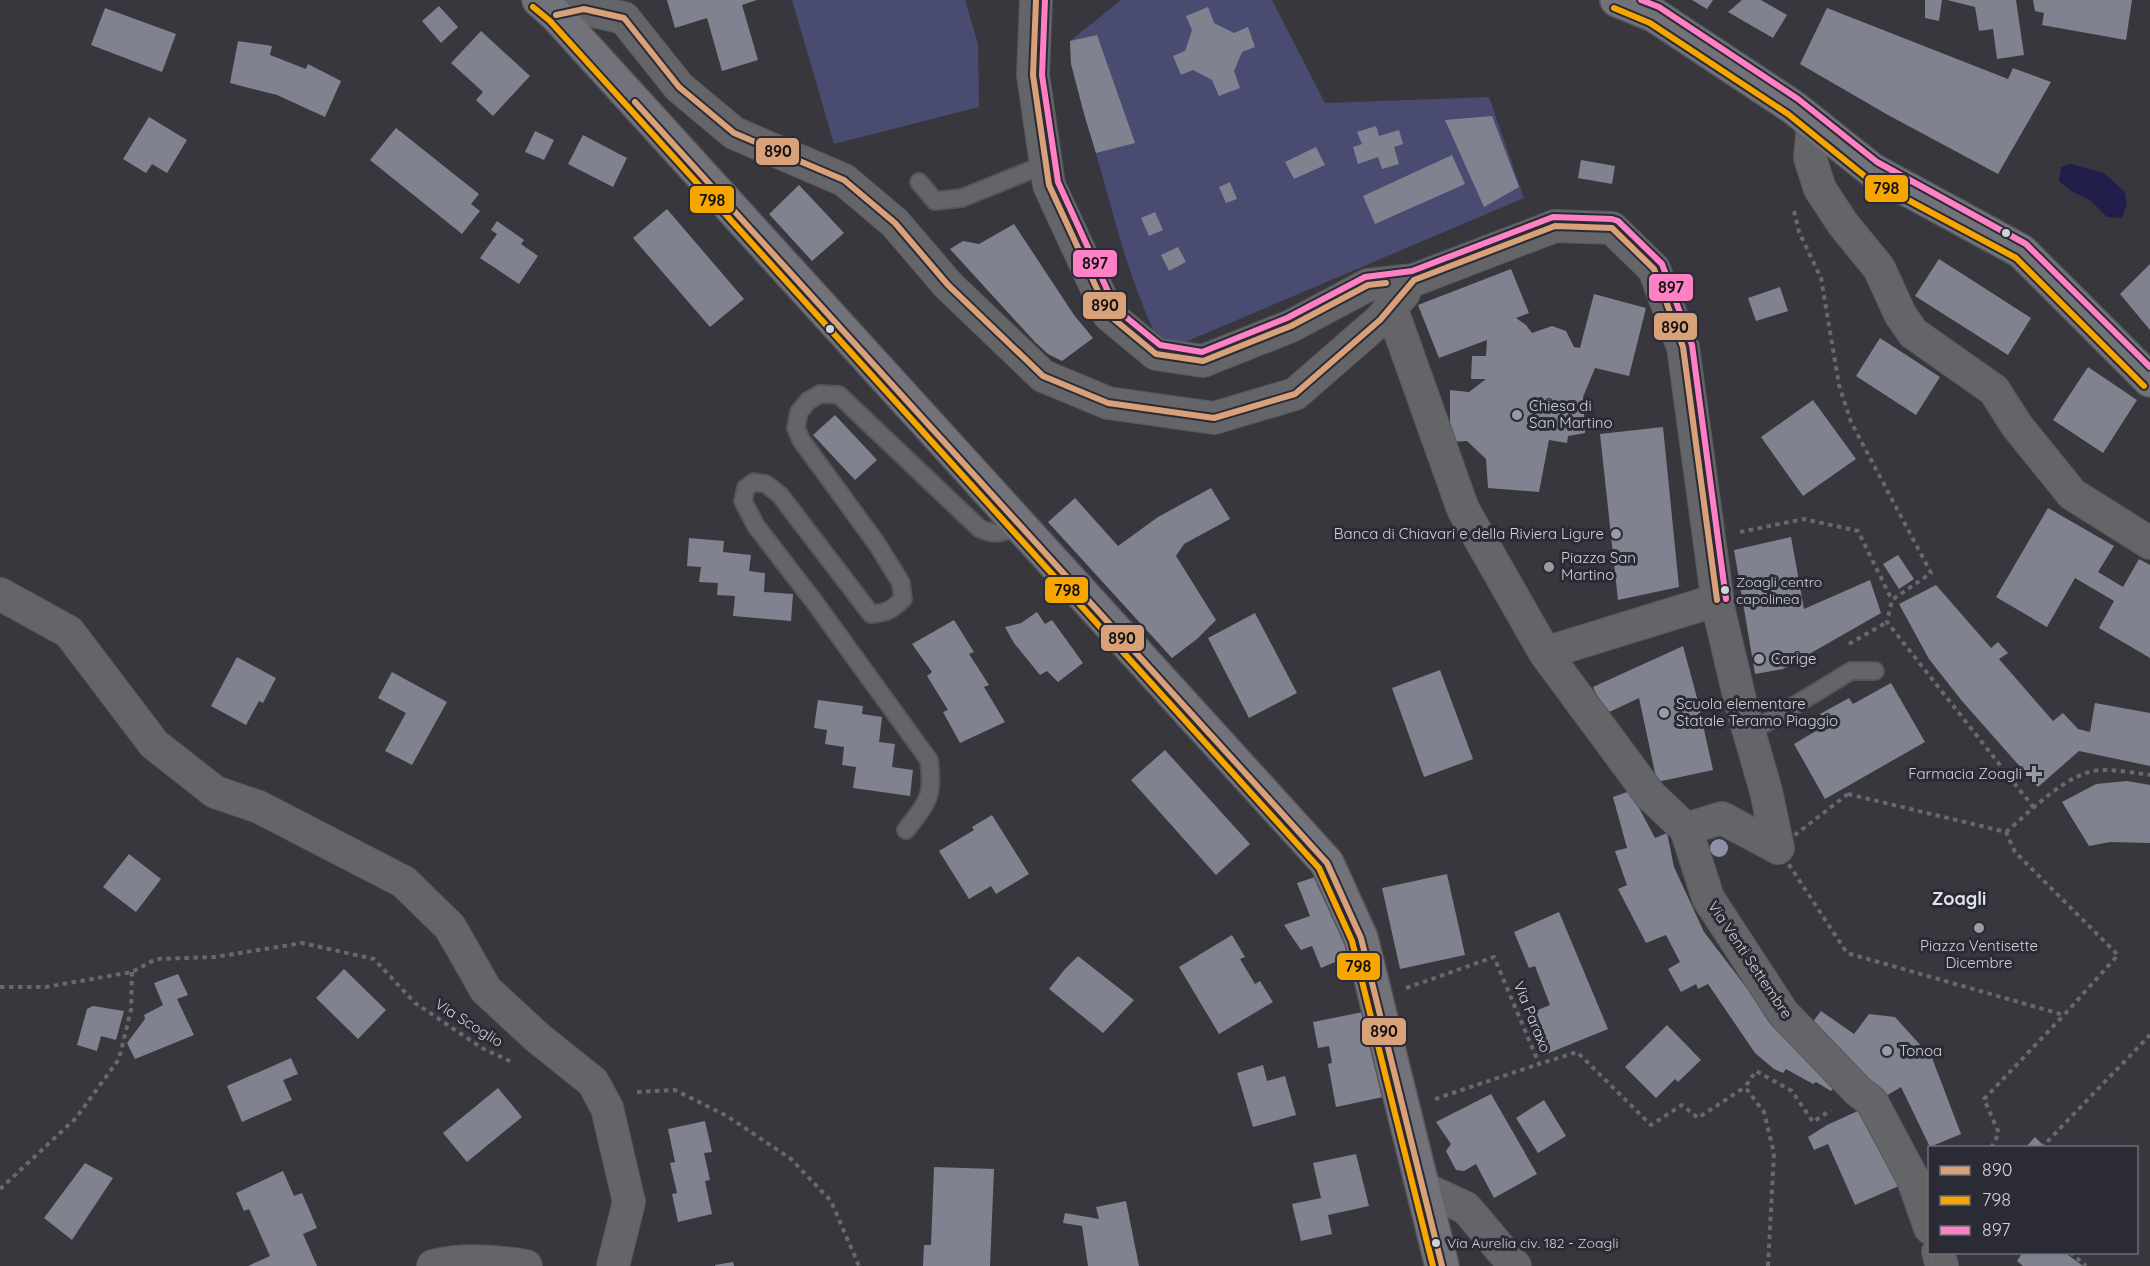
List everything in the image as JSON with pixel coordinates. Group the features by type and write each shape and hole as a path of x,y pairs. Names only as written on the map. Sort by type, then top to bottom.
{"main road":[{"path":"1617,0 1654,15 1793,107 1872,170 2021,251 2150,380"},
{"path":"547,8 1327,863 1361,938 1442,1266"}],"street":[{"path":"1036,0 1032,75 1049,185 1109,315 1156,354 1203,361 1291,326 1368,285 1414,280 1555,226 1612,228 1654,269 1683,347 1717,600 1749,733 1766,791 1778,848"},
{"path":"547,8 584,9 624,18 679,87 734,134 844,180 895,223 948,285 1043,376 1108,403 1214,418 1295,394 1380,320 1414,280"},
{"path":"1813,124 1810,158 1820,189 1843,224 1879,268 1900,314 1913,333 1994,390 2017,426 2072,494 2150,543"},
{"path":"1392,307 1463,509 1545,652 1650,795 1686,829 1722,818 1778,848"},
{"path":"0,594 69,632 154,744 215,792 259,807 404,882 450,927 486,990 538,1038 593,1082 607,1108 629,1202 614,1266"},
{"path":"1545,652 1717,600"},
{"name":"Via Venti Settembre","path":"1686,829 1708,898 1784,1013 1858,1091 1872,1102 1912,1177 1928,1225"},
{"path":"1423,1188 1466,1208 1515,1266"},
{"path":"433,1266 443,1263 495,1261 526,1266"}],"lane":[{"path":"919,182 934,201 962,198 1046,164"},
{"path":"906,830 925,806 933,783 929,760 813,600 756,526 742,501 746,488 754,482 766,484 780,495 871,614 883,614 892,610 903,598 901,583 877,544 801,441 796,428 799,412 808,401 820,394 839,395 979,528 991,534 1007,532 1018,523"},
{"path":"1749,733 1851,671 1875,671"}],"path":[{"path":"1792,204 1798,232 1821,278 1839,385 1851,422 1931,573 1892,600"},
{"path":"1708,538 1804,519 1858,531 1892,600 1887,622 2034,808"},
{"path":"2006,832 2034,808 2080,775 2102,770 2150,775"},
{"path":"2006,832 1848,794 1778,848 1847,953 2064,1015"},
{"path":"1992,1146 1999,1133 1984,1099 2118,955 2014,852 2006,832"},
{"name":"Via Scoglio","path":"0,987 46,987 132,972 156,959 215,957 302,943 374,959 415,1003 482,1048 524,1068"},
{"name":"Via Paraxo","path":"1376,999 1494,957 1539,1064 1577,1052 1652,1125 1682,1105 1698,1118 1745,1087"},
{"path":"0,1189 76,1118 119,1059 131,1010 132,972"},
{"path":"2043,1146 2150,1035"},
{"path":"1403,1111 1539,1064"},
{"path":"1768,1266 1774,1154 1764,1112 1745,1087 1756,1071 1792,1091 1813,1122"},
{"path":"607,1108 636,1092 675,1090 727,1116 791,1159 831,1201 859,1266"},
{"path":"2072,1254 2086,1266"}],"shaded area":[{"path":"792,0 965,0 978,44 979,107 834,144"},
{"path":"1121,0 1272,0 1325,103 1489,97 1524,198 1176,346 1158,340 1123,250 1080,100 1071,56 1070,41"},
{"path":"2071,164 2104,173 2125,192 2127,204 2122,218 2107,217 2090,200 2071,191 2059,181 2061,167"}],"building":[{"path":"667,0 757,0 742,5 758,60 722,71 707,18 675,28"},
{"path":"1692,0 1713,0 1707,9"},
{"path":"1742,0 1761,0 1787,15 1773,38 1728,12"},
{"path":"1925,0 1942,0 1939,21 1925,18"},
{"path":"1947,0 2016,0 2024,55 1997,59 1993,29 1979,31 1975,7"},
{"path":"2033,0 2132,0 2126,40 2042,25 2044,13 2035,11"},
{"path":"439,6 458,27 441,43 422,21"},
{"path":"1208,7 1214,23 1234,33 1248,27 1255,47 1242,52 1234,71 1240,88 1219,96 1212,80 1193,70 1181,75 1173,56 1185,51 1192,30 1186,16"},
{"path":"105,8 176,34 162,72 91,45"},
{"path":"1827,8 2008,79 2013,68 2051,82 1998,174 1888,115 1800,64"},
{"path":"481,31 530,76 493,116 476,100 483,92 451,63"},
{"path":"1097,35 1135,143 1096,153 1071,64 1070,41"},
{"path":"238,41 272,46 270,55 306,69 308,64 341,81 325,117 277,95 230,83"},
{"path":"1492,116 1519,187 1484,207 1445,120"},
{"path":"149,117 187,140 167,173 152,164 146,173 123,159"},
{"path":"1376,126 1379,136 1399,130 1403,144 1394,147 1399,164 1382,169 1378,157 1358,164 1353,147 1362,144 1357,132"},
{"path":"396,128 479,194 471,204 480,211 462,234 370,160"},
{"path":"535,131 554,140 544,160 525,152"},
{"path":"583,135 627,158 613,187 568,164"},
{"path":"1316,147 1325,165 1294,179 1285,162"},
{"path":"1452,155 1465,184 1375,224 1363,196"},
{"path":"1581,160 1615,166 1612,184 1578,178"},
{"path":"1230,182 1237,199 1226,203 1219,187"},
{"path":"799,185 844,233 812,261 769,214"},
{"path":"667,209 744,299 710,327 633,238"},
{"path":"1155,212 1163,230 1149,236 1141,218"},
{"path":"497,221 524,240 521,244 538,256 519,284 480,258 497,234 491,230"},
{"path":"1014,224 1074,315 1093,338 1062,361 1048,354 1035,342 950,249 963,241 979,244"},
{"path":"1178,247 1186,262 1169,271 1161,255"},
{"path":"1939,259 2031,318 2008,355 1915,296"},
{"path":"2150,264 2150,330 2120,294"},
{"name":"Chiesa di San Martino","path":"1511,269 1529,313 1516,318 1532,333 1552,326 1566,331 1574,347 1580,348 1594,294 1646,308 1629,376 1595,368 1583,397 1585,433 1568,436 1567,443 1549,440 1539,492 1488,488 1486,459 1467,441 1450,442 1450,390 1469,392 1486,379 1471,379 1472,356 1486,356 1487,340 1439,358 1418,305"},
{"path":"1780,287 1788,311 1756,321 1748,298"},
{"path":"1880,338 1940,377 1916,415 1856,376"},
{"path":"2088,367 2137,400 2103,453 2053,420"},
{"path":"1813,400 1856,459 1803,496 1761,437"},
{"path":"835,415 877,460 855,480 813,435"},
{"path":"1663,427 1679,587 1618,600 1600,434"},
{"path":"1211,488 1230,519 1184,544 1176,556 1216,620 1197,639 1172,658 1048,522 1075,498 1118,546 1158,517"},
{"path":"2048,508 2114,546 2098,572 2123,587 2139,559 2150,565 2150,658 2099,628 2114,601 2075,578 2047,627 1996,597"},
{"path":"1791,537 1804,609 1870,580 1881,613 1783,669 1755,674 1734,550"},
{"path":"689,538 724,541 723,552 751,555 749,571 765,573 764,592 793,594 791,621 733,616 735,596 717,595 718,583 699,582 701,567 687,566"},
{"path":"1898,555 1914,579 1899,589 1883,564"},
{"path":"1936,585 1991,648 1998,642 2008,653 1999,659 2053,721 2063,713 2078,729 2090,732 2095,703 2150,713 2150,766 2079,751 2038,787 1962,701 1929,659 1899,604"},
{"path":"1037,612 1045,624 1052,620 1083,663 1058,682 1047,671 1040,675 1014,643 1005,627 1021,623"},
{"path":"1255,613 1297,693 1249,718 1208,638"},
{"path":"954,620 974,652 969,654 989,685 984,687 1005,722 960,743 943,712 948,710 927,676 932,672 912,644"},
{"path":"1683,646 1713,770 1657,782 1639,698 1605,714 1593,687"},
{"path":"237,657 276,678 263,703 259,701 246,725 211,706"},
{"path":"1440,670 1473,759 1424,777 1392,688"},
{"path":"392,672 447,702 412,765 385,751 406,713 378,698"},
{"path":"1891,683 1925,742 1825,799 1794,744 1826,725 1820,714 1849,698 1853,704"},
{"path":"818,700 863,706 862,714 882,717 879,742 895,744 892,767 913,770 910,796 853,788 856,767 842,765 844,747 825,744 827,730 814,728"},
{"path":"1165,750 1250,844 1216,875 1131,780"},
{"path":"2127,781 2150,785 2150,843 2110,842 2089,846 2062,802 2096,784"},
{"path":"1630,791 1655,838 1667,833 1674,867 1704,932 1766,1013 1843,1077 1831,1091 1786,1069 1783,1073 1774,1069 1755,1053 1708,984 1698,989 1696,984 1681,992 1668,969 1680,962 1666,935 1646,943 1618,889 1627,885 1615,851 1627,848 1613,797"},
{"path":"992,815 1029,874 996,894 991,886 969,899 939,851 974,830 972,827"},
{"path":"129,854 161,879 136,912 103,887"},
{"path":"1447,874 1465,955 1400,969 1382,888"},
{"path":"1315,877 1334,906 1349,956 1321,968 1312,946 1301,950 1284,925 1310,916 1297,883"},
{"path":"1559,912 1608,1029 1544,1055 1528,1014 1550,1005 1535,966 1529,968 1514,932"},
{"path":"1232,935 1245,957 1240,959 1255,984 1260,981 1273,1002 1219,1034 1179,967"},
{"path":"1078,956 1134,1000 1103,1033 1049,989"},
{"path":"344,969 386,1010 358,1039 316,998"},
{"path":"178,974 188,995 177,999 194,1035 135,1059 127,1043 145,1019 144,1015 163,1005 154,983"},
{"path":"93,1006 124,1011 116,1040 101,1036 97,1051 77,1045 87,1009"},
{"path":"1821,1011 1854,1034 1869,1014 1895,1017 1932,1058 1961,1134 1930,1146 1901,1087 1881,1099 1805,1032"},
{"path":"1363,1012 1383,1097 1336,1107 1328,1064 1332,1063 1329,1046 1318,1048 1313,1022"},
{"path":"1667,1025 1701,1060 1678,1082 1675,1079 1656,1098 1625,1067"},
{"path":"291,1058 298,1074 283,1080 292,1100 242,1122 227,1086"},
{"path":"1263,1065 1267,1081 1285,1076 1296,1115 1253,1127 1237,1073"},
{"path":"498,1088 522,1117 467,1162 443,1133"},
{"path":"1491,1094 1537,1174 1494,1198 1476,1164 1464,1171 1456,1170 1446,1151 1451,1144 1436,1122"},
{"path":"1544,1100 1566,1136 1538,1153 1516,1118"},
{"path":"1871,1105 1906,1183 1855,1205 1828,1144 1814,1150 1808,1137 1827,1125"},
{"path":"705,1121 712,1152 704,1153 710,1180 705,1181 712,1214 678,1222 672,1194 677,1193 670,1163 675,1162 668,1129"},
{"path":"2035,1137 2044,1146 2027,1146"},
{"path":"1356,1154 1369,1206 1328,1215 1332,1234 1301,1241 1292,1204 1321,1198 1313,1163"},
{"path":"85,1163 113,1178 72,1240 44,1218"},
{"path":"934,1167 994,1169 990,1266 923,1266 924,1245 931,1245"},
{"path":"283,1171 294,1196 302,1193 317,1228 303,1234 317,1266 248,1266 270,1256 249,1209 244,1211 236,1193"},
{"path":"1126,1201 1139,1266 1088,1266 1082,1226 1063,1223 1065,1213 1099,1219 1096,1207"},
{"path":"2067,1254 2083,1266 2023,1266 2017,1261 2021,1255"},
{"path":"733,1262 734,1266 715,1266 715,1265"}],"transit line":[{"name":"890","path":"1036,0 1033,75 1049,185 1109,315 1156,354 1203,361 1291,326 1368,285 1386,283"},
{"name":"897","path":"1045,0 1042,75 1058,182 1116,309 1160,345 1202,352 1287,318 1365,277 1412,271 1553,217 1618,221 1662,264 1692,345 1726,599"},
{"name":"897","path":"1641,0 1659,7 1798,99 1877,162 2026,244 2150,367"},
{"name":"798","path":"533,7 550,21 1319,868 1352,941 1433,1266"},
{"name":"798","path":"1614,8 1650,23 1788,114 1867,178 2016,258 2144,386"},
{"name":"890","path":"556,15 584,9 624,18 679,87 734,133 844,180 895,223 948,285 1043,376 1108,403 1214,418 1295,394 1380,320 1414,280 1555,226 1612,228 1654,269 1683,347 1717,600"},
{"name":"890","path":"635,102 1327,863 1361,938 1442,1266"}],"place":[{"name":"Chiesa di San Martino","path":"1517,415"},
{"name":"Banca di Chiavari e della Riviera Ligure","path":"1616,534"},
{"name":"Piazza San Martino","path":"1549,567"},
{"name":"Zoagli centro capolinea","path":"1725,590"},
{"name":"Carige","path":"1759,659"},
{"name":"Scuola elementare Statale Teramo Piaggio","path":"1664,713"},
{"name":"Farmacia Zoagli","path":"2034,774"},
{"name":"Piazza Ventisette Dicembre","path":"1979,928"},
{"name":"Tonoa","path":"1887,1051"},
{"name":"Via Aurelia civ. 182 - Zoagli","path":"1436,1243"}],"district":[{"name":"Zoagli","path":"1959,899"}]}
